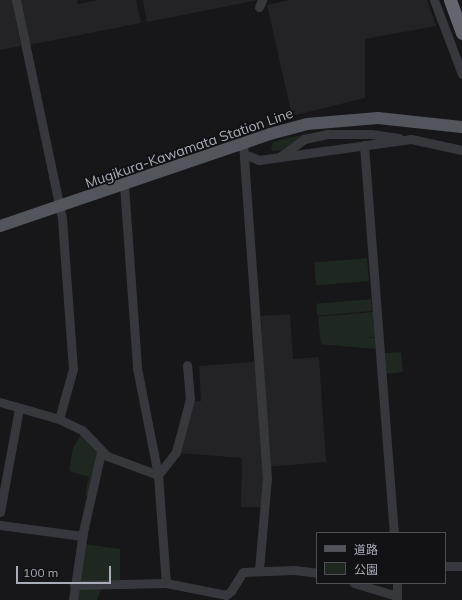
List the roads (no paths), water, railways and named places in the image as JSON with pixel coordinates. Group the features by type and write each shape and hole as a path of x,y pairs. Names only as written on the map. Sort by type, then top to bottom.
{"highway":[{"path":"450,0 462,33"}],"main road":[{"name":"Mugikura-Kawamata Station Line","path":"0,226 59,208 124,185 243,149 285,129 345,119 409,119 462,127"}],"street":[{"path":"16,0 59,208 73,369 59,420"},
{"path":"434,0 462,74"},
{"path":"280,157 304,140 327,134 370,134 411,139 462,150"},
{"path":"243,149 254,160 411,139"},
{"path":"364,145 394,532"},
{"path":"243,149 267,478 259,570"},
{"path":"124,185 138,368 158,475 166,583"},
{"path":"158,475 176,452 184,422 190,399 187,365"},
{"path":"0,402 59,420 82,430 101,452 114,460 158,475"},
{"path":"0,512 19,408"},
{"path":"73,600 82,536 101,452"},
{"path":"0,525 82,536"},
{"path":"446,566 462,566"},
{"path":"74,585 166,583 226,595 231,591 243,572 259,570 316,573"},
{"path":"357,584 397,598 397,584"}]}
